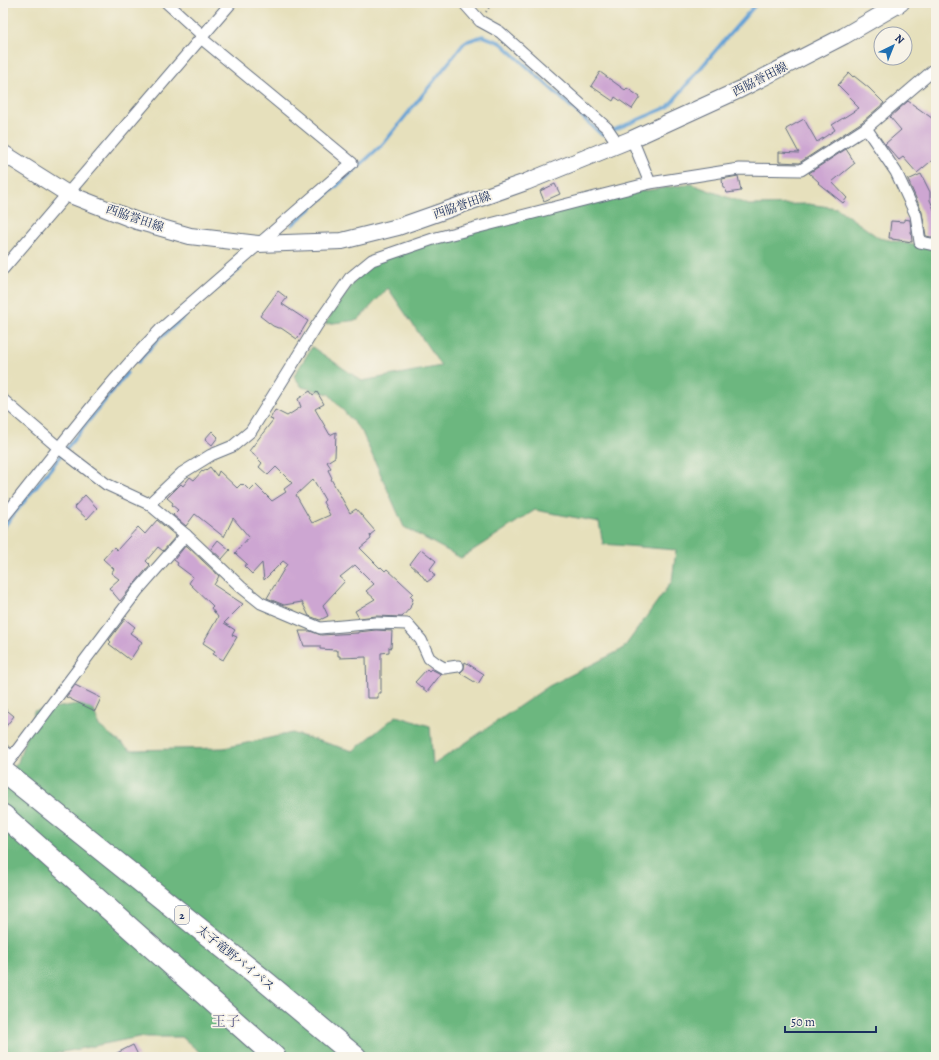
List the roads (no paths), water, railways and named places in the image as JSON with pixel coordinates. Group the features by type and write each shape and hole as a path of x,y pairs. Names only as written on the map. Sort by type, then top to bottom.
{"highway":[{"name":"太子竜野バイパス","path":"5,764 356,1057"},
{"path":"3,815 275,1057"}],"main road":[{"name":"西脇誉田線","path":"3,153 68,194 137,221 190,236 258,244 342,241 398,227 526,182 625,142 739,90 844,36 901,3"}],"street":[{"path":"3,518 102,394 136,354 160,330 352,163 201,38 202,35 167,3"},
{"path":"3,269 231,3"},
{"path":"464,3 480,21 500,32 607,128 625,142 650,183"},
{"path":"149,504 182,473 211,455 233,446 251,431 317,325 350,278 372,260 436,238 650,183 739,169 802,170 866,128 936,68"},
{"path":"866,128 896,172 916,215 920,242 936,245"},
{"path":"3,400 59,448 106,484 149,504 186,535 241,587 261,603 320,628 376,623 407,624 421,640 429,658 444,668 458,666"},
{"path":"5,764 137,591 186,535"}],"waterway":[{"path":"292,225 384,143 465,42 483,36 501,43 602,135 668,107 757,3"},
{"path":"211,293 241,268"},
{"path":"138,362 158,340 185,316"},
{"path":"3,528 127,373"}],"district":[{"name":"王子","path":"226,1021"}]}
